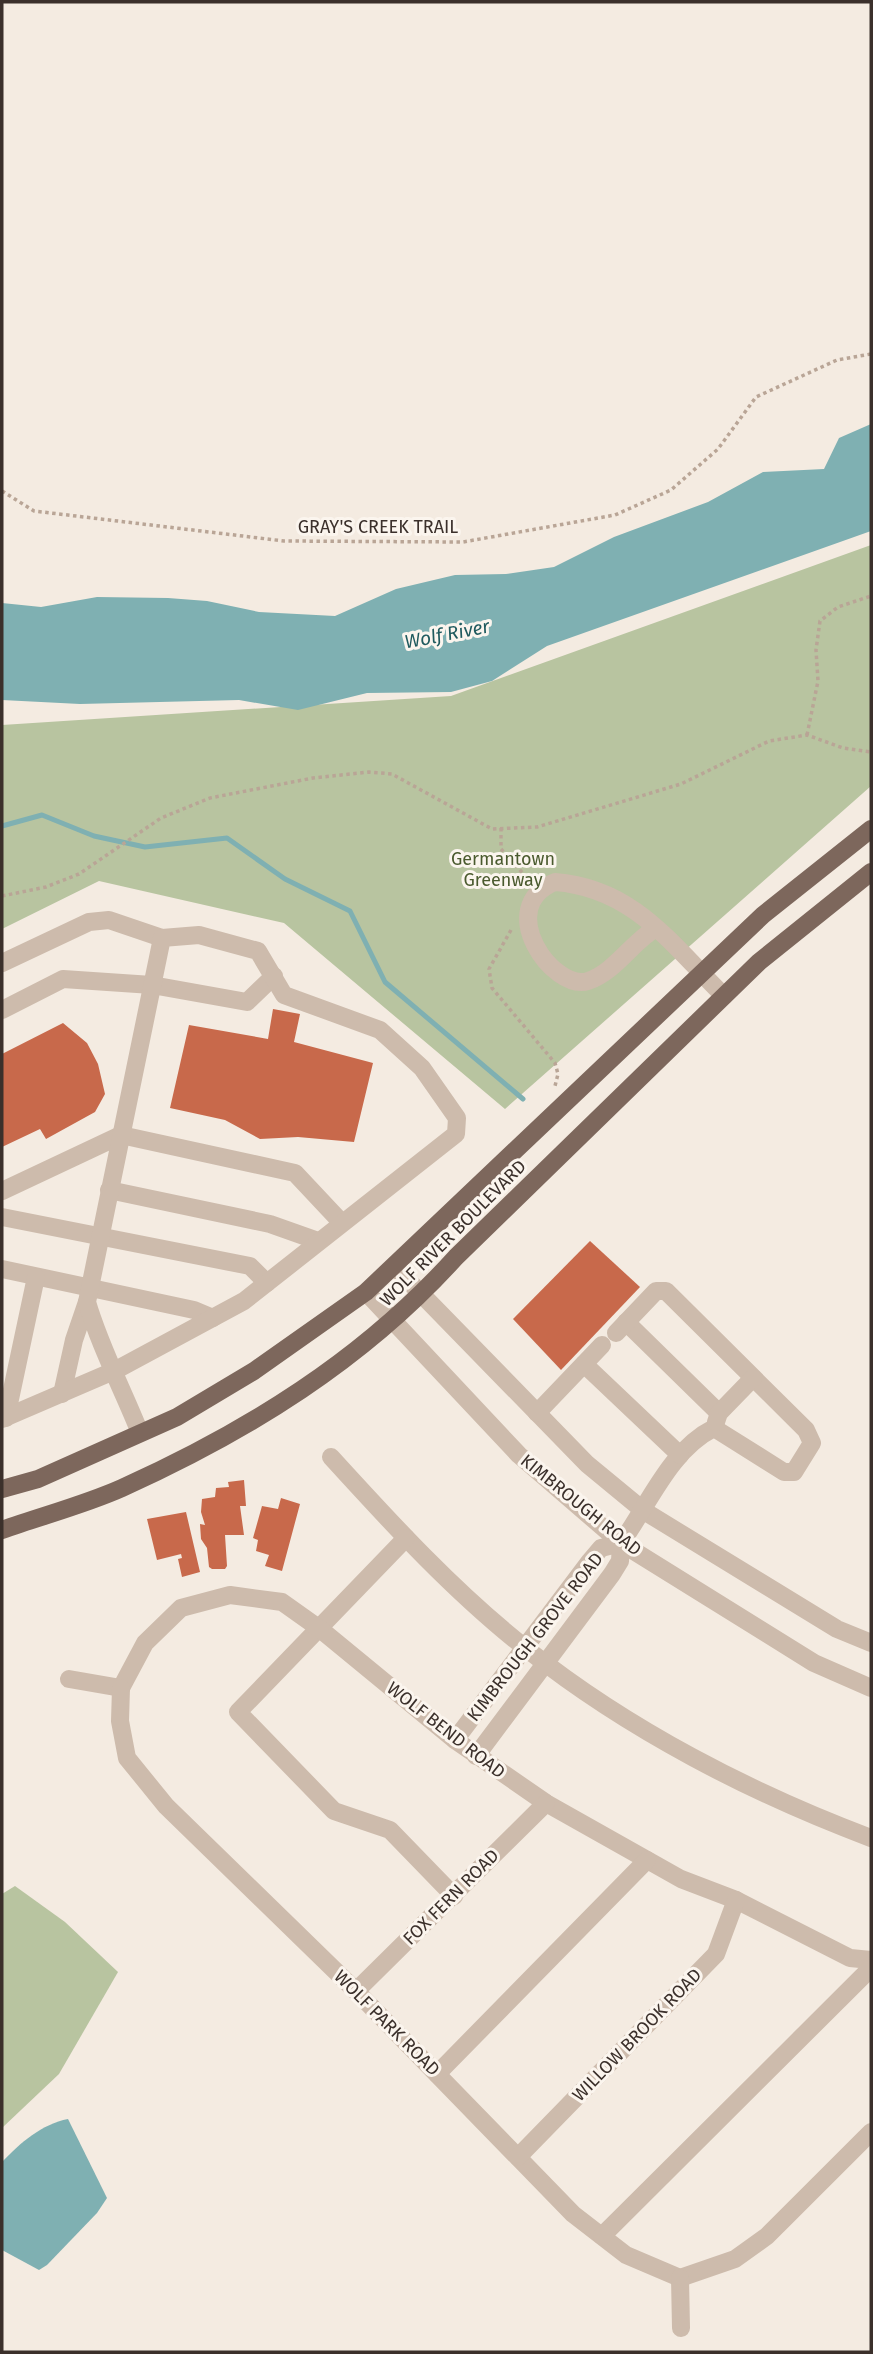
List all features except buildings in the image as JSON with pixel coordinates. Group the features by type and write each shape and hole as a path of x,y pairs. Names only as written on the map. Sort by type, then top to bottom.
{"main road":[{"name":"WOLF RIVER BOULEVARD","path":"2,1489 38,1479 177,1417 254,1371 366,1292 763,915 871,829"},
{"name":"WOLF RIVER BOULEVARD","path":"2,1530 121,1489 258,1419 351,1356 392,1324 465,1248 759,962 871,872"}],"street":[{"path":"656,928 635,942 602,974 577,982 564,977 537,950 528,928 528,909 537,894 548,885 570,883 617,898 639,912 656,928 724,996"},
{"path":"2,962 89,922 109,920 162,938 199,935 258,951 284,995 380,1030 422,1068 457,1118 456,1134 244,1301 116,1370 4,1418"},
{"path":"62,1394 74,1339 89,1295 162,938"},
{"path":"2,1010 64,979 152,985 247,1002 274,976"},
{"path":"2,1191 121,1135 295,1173 341,1222"},
{"path":"109,1190 270,1224 318,1241"},
{"path":"2,1217 250,1266 267,1283"},
{"name":"KIMBROUGH ROAD","path":"395,1267 587,1464 645,1511 837,1629 871,1643"},
{"path":"2,1269 89,1295 194,1310 213,1318"},
{"path":"4,1418 36,1277"},
{"path":"656,1291 666,1291 753,1378 806,1430 812,1443 794,1472 784,1472 717,1421 621,1328 656,1291"},
{"name":"KIMBROUGH ROAD","path":"366,1292 392,1324 519,1455 621,1543 814,1663 871,1688"},
{"path":"89,1295 94,1324 116,1370 140,1433"},
{"path":"537,1413 602,1345"},
{"path":"584,1364 680,1455"},
{"name":"KIMBROUGH GROVE ROAD","path":"476,1756 612,1574 620,1560 621,1543 645,1511 680,1455 717,1421 753,1378"},
{"path":"331,1457 405,1538 524,1648 545,1663 639,1725 741,1782 871,1838"},
{"path":"405,1538 238,1712 334,1811 390,1830 454,1896"},
{"name":"KIMBROUGH GROVE ROAD","path":"455,1740 601,1548 621,1543"},
{"name":"WOLF BEND ROAD","path":"121,1689 145,1643 181,1608 230,1595 282,1602 320,1629 476,1756 546,1803 681,1879 736,1900 850,1958 869,1972"},
{"path":"69,1679 121,1689"},
{"name":"WOLF PARK ROAD","path":"121,1689 120,1721 127,1758 166,1805 356,1991 573,2214 626,2255 680,2278"},
{"name":"FOX FERN ROAD","path":"356,1991 546,1803"},
{"path":"437,2074 647,1860"},
{"name":"WILLOW BROOK ROAD","path":"517,2157 716,1954 736,1900"},
{"path":"602,2236 869,1972"},
{"path":"681,2328 680,2278 735,2259 767,2236 871,2132"}],"path":[{"name":"GRAY'S CREEK TRAIL","path":"2,491 34,511 284,541 463,542 615,514 671,490 718,449 756,397 837,360 871,354"},
{"path":"807,735 818,681 816,650 821,621 838,607 871,596"},
{"path":"2,896 46,887 79,874 161,818 210,798 313,778 369,772 392,774 492,829 537,827 681,783 769,741 807,735 843,748 871,752"},
{"path":"501,828 501,849 535,889"},
{"path":"516,923 489,969 492,988 555,1063 558,1074 555,1086"}],"green space":[{"name":"Germantown Greenway","path":"871,545 871,786 505,1109 284,923 99,881 2,929 2,725 451,696"},
{"path":"15,1886 65,1922 118,1972 59,2074 2,2128 2,1894"}],"water":[{"name":"Wolf River","path":"871,424 871,531 547,646 492,681 451,692 367,693 298,710 239,700 80,704 2,700 2,603 41,607 97,597 168,598 207,601 259,612 335,616 396,589 455,575 506,574 554,567 614,537 708,502 763,472 824,469 839,438"},
{"path":"68,2119 107,2198 97,2213 39,2270 2,2250 2,2162 32,2135 49,2125"}],"waterway":[{"path":"2,826 42,815 94,836 145,847 227,838 285,879 350,911 385,982 523,1099"}]}
